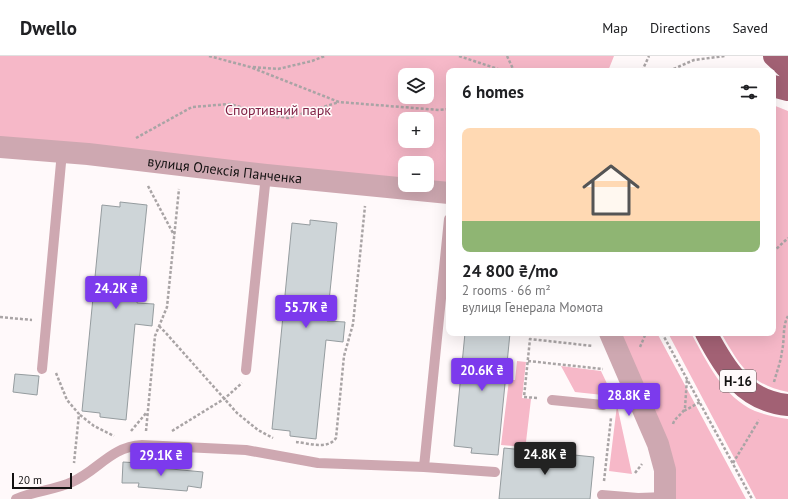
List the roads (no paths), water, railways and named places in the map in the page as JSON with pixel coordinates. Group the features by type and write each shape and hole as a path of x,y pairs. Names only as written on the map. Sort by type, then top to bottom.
{"main road":[{"path":"774,56 788,69"},
{"path":"776,87 788,90"},
{"name":"Н-16","path":"708,336 714,348 738,382 752,394 767,401 788,405"}],"street":[{"name":"вулиця Олексія Панченка","path":"0,147 62,152 266,175 446,193"},
{"path":"602,339 632,383 652,429 663,460 665,498"}],"lane":[{"path":"42,369 62,152"},
{"path":"246,370 266,175"},
{"path":"424,467 446,249"},
{"path":"552,400 603,405 632,383"},
{"path":"16,499 74,482 124,448 142,444 246,450 318,464 424,467 495,472"},
{"path":"602,495 638,498 665,498"}],"park label":[{"name":"Спортивний парк","path":"278,110"}]}
